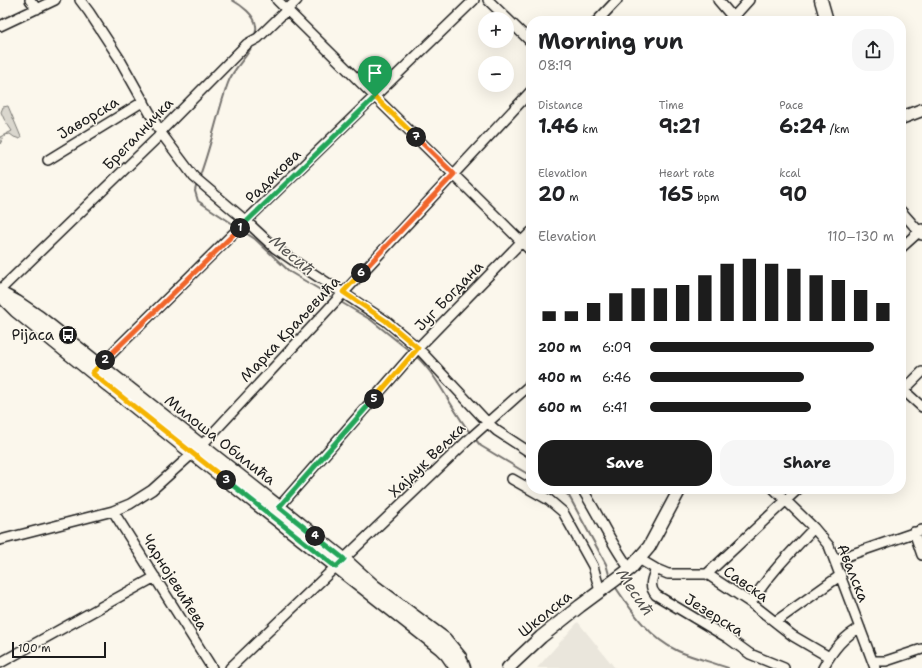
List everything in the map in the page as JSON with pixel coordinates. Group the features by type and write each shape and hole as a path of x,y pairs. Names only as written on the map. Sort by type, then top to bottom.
{"main road":[{"path":"821,0 826,16"},
{"path":"906,116 921,112"},
{"name":"Милоша Обилића","path":"0,292 16,311 96,369 340,563 374,586 445,639 460,664 468,664 474,668"},
{"name":"Милоша Обилића","path":"197,450 279,507 340,563"},
{"name":"Школска","path":"508,666 540,637 602,588 630,569 654,539 677,494"}],"street":[{"path":"30,0 37,9"},
{"path":"0,26 55,0"},
{"path":"80,0 90,12 144,101 161,133 197,180 241,226 275,248 338,298 386,321 415,352 488,423 497,431 526,450"},
{"path":"278,0 526,246"},
{"name":"Брегалничка","path":"0,292 161,133 164,128 247,44 258,38 297,0"},
{"name":"Радакова","path":"96,369 474,0"},
{"path":"488,0 526,37"},
{"path":"602,16 617,0"},
{"path":"718,0 730,16"},
{"path":"736,16 749,0"},
{"name":"Марка Краљевића","path":"0,540 113,511 130,504 152,490 197,450 526,95"},
{"name":"Јаворска","path":"48,160 144,101"},
{"path":"906,216 921,232 906,244"},
{"name":"Југ Богдана","path":"279,507 415,352 526,237"},
{"path":"906,386 922,372"},
{"name":"Хајдук Вељка","path":"230,668 467,441 526,389"},
{"path":"906,394 922,408"},
{"path":"512,479 526,487"},
{"path":"538,494 549,500 563,512 593,566 602,588"},
{"path":"585,494 630,569"},
{"name":"Авалска","path":"779,494 814,528 829,546 836,560 874,665"},
{"path":"706,574 792,494"},
{"name":"Чарнојевићева","path":"113,511 212,668"},
{"path":"751,603 768,579 814,528"},
{"path":"836,560 918,531 922,555"},
{"name":"Савска","path":"639,559 668,574 706,574 751,603 793,636 829,658"},
{"name":"Језерска","path":"656,569 651,585 653,592 656,595 728,638 750,654 784,668"},
{"path":"775,622 841,575"},
{"path":"0,663 155,578"},
{"path":"823,668 829,658 850,634 860,628"},
{"path":"874,665 922,649"}],"shaded area":[{"path":"8,106 21,137 20,139 10,134 5,135 0,144 0,137 12,131 1,112 3,107"},
{"path":"578,622 615,668 537,668"}],"waterway":[{"name":"Месић","path":"232,0 253,18 256,27 255,36"},
{"name":"Месић","path":"199,178 230,78 253,44"},
{"name":"Месић","path":"197,182 195,191 198,201 236,226"},
{"name":"Месић","path":"241,230 255,239 290,272 334,298"},
{"name":"Месић","path":"339,301 371,320 411,352"},
{"name":"Месић","path":"416,356 438,383 471,434"},
{"name":"Месић","path":"475,439 481,446 526,473"},
{"name":"Месић","path":"567,494 606,564 610,578"},
{"name":"Месић","path":"614,585 627,604 649,631 658,639 678,651 690,656 728,668"}],"place":[{"name":"Pijaca","path":"68,335"}],"route":[{"path":"375,97 454,174 343,292 386,321 418,348 279,507 344,559 336,567 92,373 246,221 375,97"}]}
